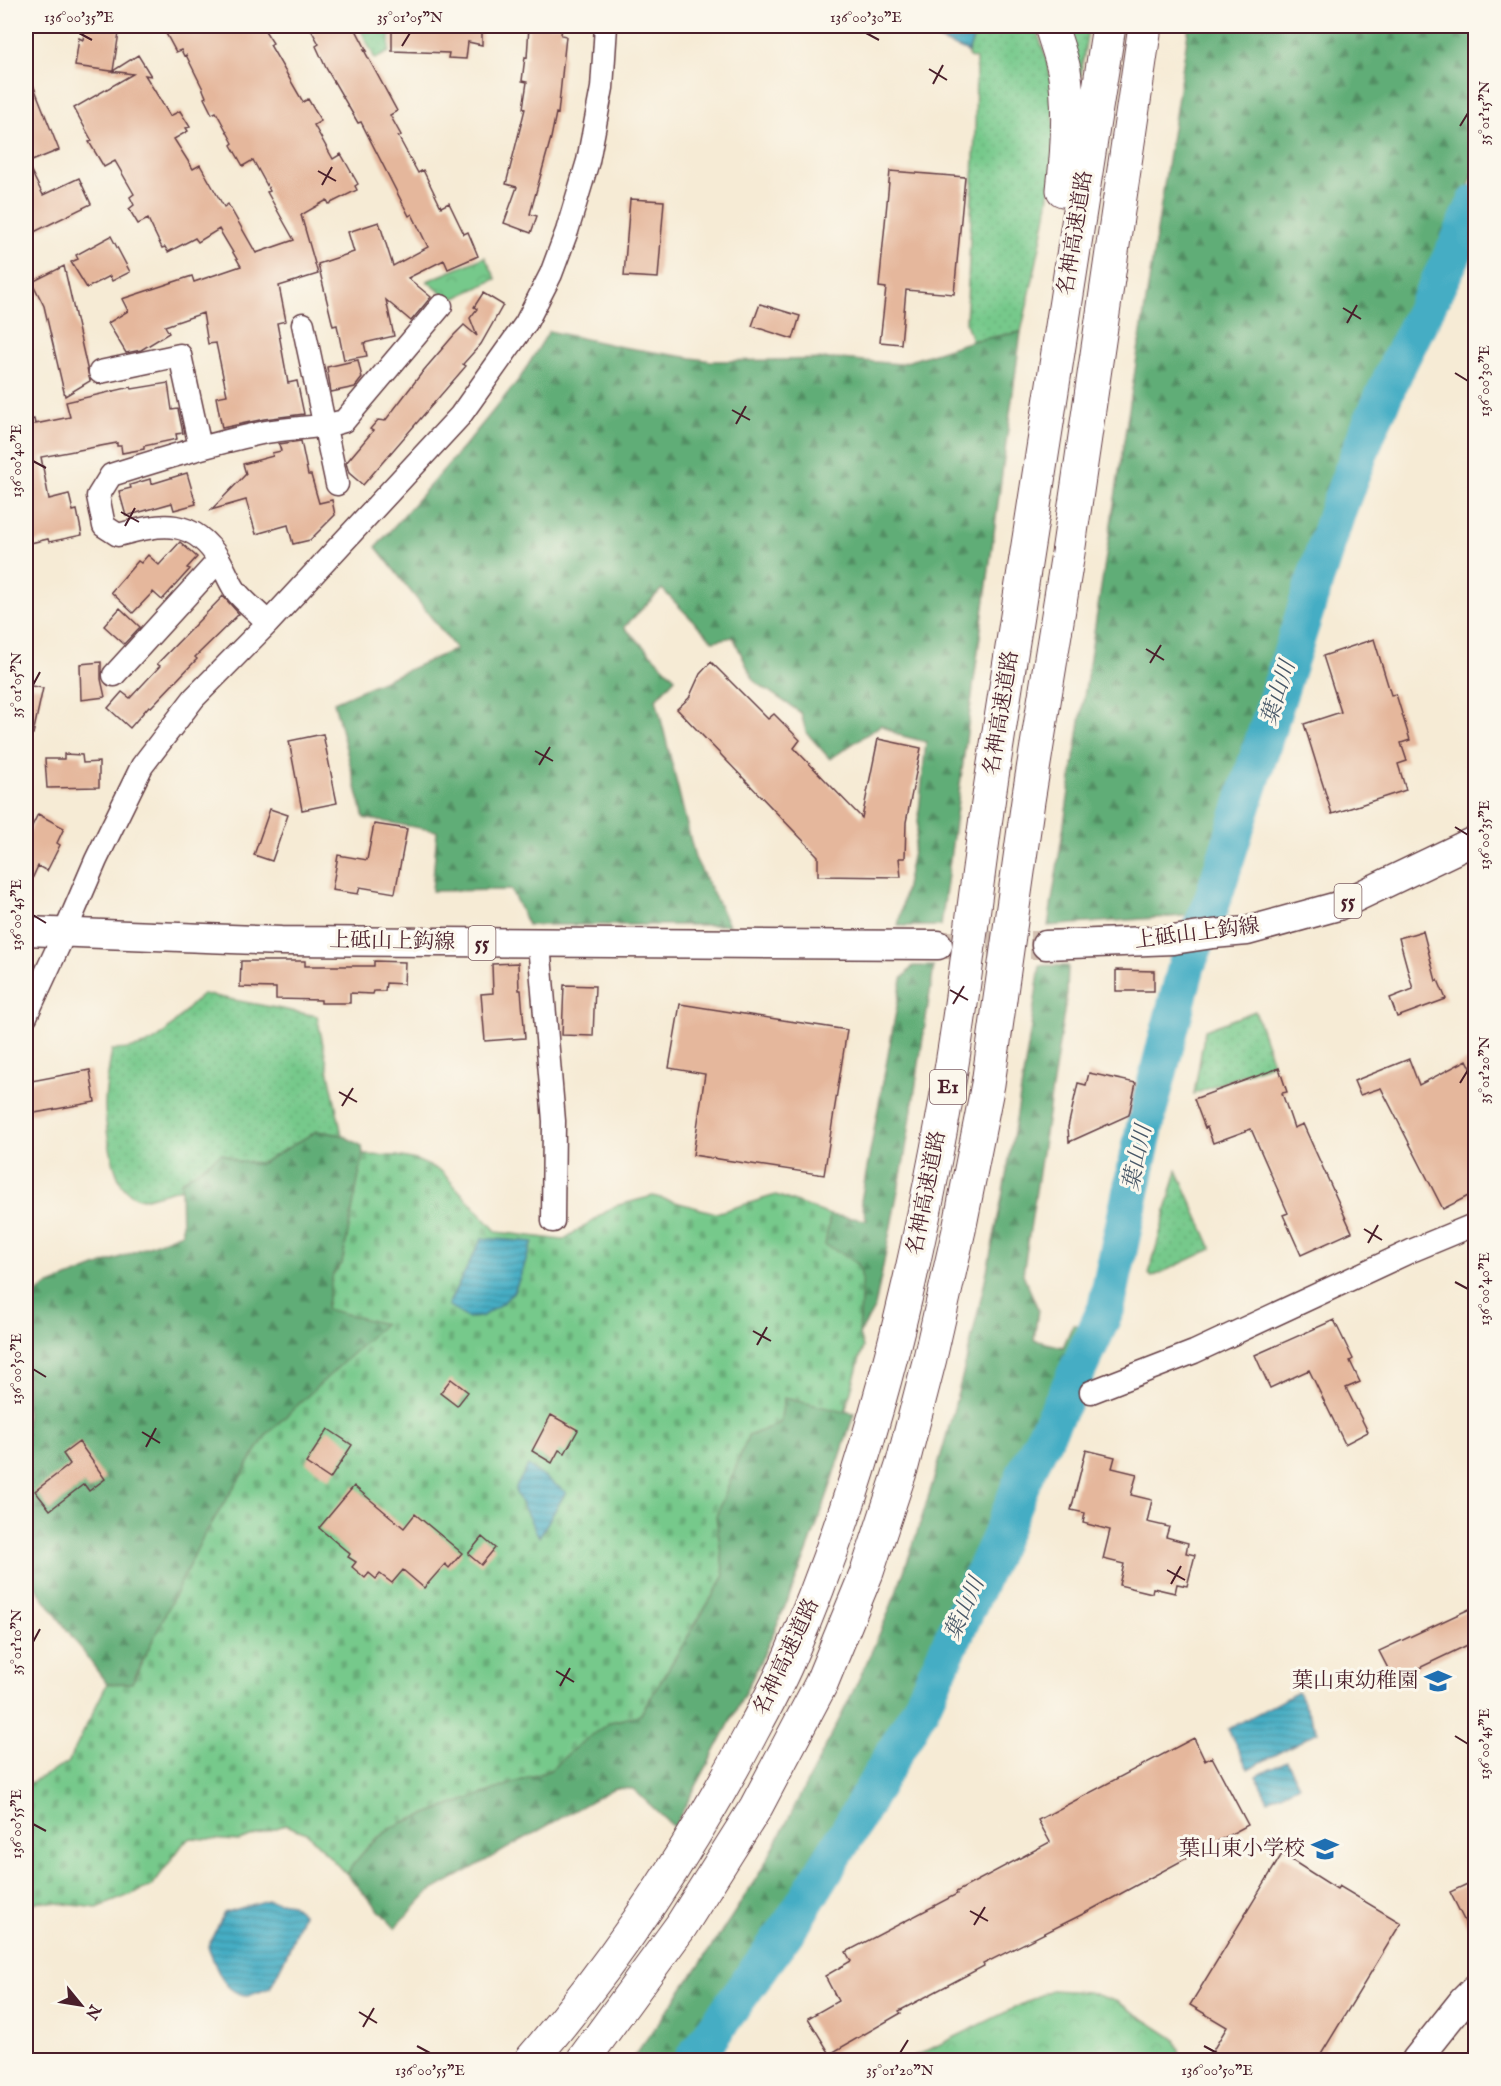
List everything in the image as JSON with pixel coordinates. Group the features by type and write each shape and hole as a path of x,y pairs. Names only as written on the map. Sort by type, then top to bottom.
{"highway":[{"path":"988,808 1066,165 1067,123 1064,70 1051,26"},
{"name":"名神高速道路","path":"531,2061 564,2022 649,1904 723,1789 785,1668 831,1558 864,1456 893,1349 923,1220 949,1083 1058,339 1109,26"},
{"name":"名神高速道路","path":"583,2061 681,1926 761,1796 821,1683 867,1572 902,1466 930,1358 959,1230 988,1084 1028,801 1068,554 1145,26"}],"main road":[{"name":"上砥山上鈎線","path":"1046,945 1173,940 1247,931 1338,906 1476,840"},
{"name":"上砥山上鈎線","path":"26,931 281,941 938,945"},
{"path":"1416,2061 1476,1988"}],"street":[{"path":"26,1016 96,860 142,766 194,698 268,623 459,416 501,361 526,323 551,274 567,231 588,161 602,88 606,26"},
{"path":"268,623 236,591 219,560 197,534 179,526 161,525 118,535 104,526 98,496 111,475 200,447 269,431 325,427 344,421 441,306"},
{"path":"303,324 337,484"},
{"path":"100,372 180,355 200,447"},
{"path":"114,675 219,560"},
{"path":"538,944 554,1121 554,1221"},
{"path":"1091,1392 1194,1352 1411,1251 1476,1224"}],"green space":[{"path":"359,26 390,26 389,52 375,59"},
{"path":"966,26 1035,26 1049,69 1054,135 1048,202 1021,332 972,341 966,323 975,136 976,59 969,57 968,52 974,37"},
{"path":"1062,26 1079,26 1088,29 1079,86"},
{"path":"1189,26 1475,26 1475,171 1439,255 1384,366 1326,497 1196,915 1048,926"},
{"path":"485,257 496,279 447,302 444,295 427,281"},
{"path":"549,331 622,347 711,361 840,359 900,364 972,341 1021,332 941,926 898,926 917,832 926,742 899,735 881,725 830,759 806,732 801,713 754,681 733,637 713,641 662,589 624,627 675,678 656,699 695,858 729,925 528,925 511,890 432,891 437,831 364,818 334,702 456,649 376,547 520,378"},
{"path":"1040,965 1068,966 1067,993 1023,1274 1038,1309 1034,1340 1063,1347 1073,1324 1089,1330 1052,1407 1022,1459 992,1540 889,1748 808,1881 752,1965 681,2060 631,2060 697,1968 759,1874 852,1694 903,1574 928,1500 969,1349 1002,1197"},
{"path":"913,966 934,966 905,1155 875,1307 859,1335 862,1280 825,1245 830,1215 867,1220 861,1201 902,979"},
{"path":"203,994 317,1016 342,1135 317,1131 262,1163 239,1162 182,1182 182,1188 143,1199 134,1196 121,1183 110,1146 105,1106 112,1050 130,1049 155,1040 165,1033"},
{"path":"1255,1011 1273,1063 1194,1094 1205,1030"},
{"path":"317,1131 342,1135 362,1146 363,1155 342,1264 333,1274 385,1324 267,1434 202,1539 132,1683 107,1684 26,1574 26,1302 47,1286 182,1233 181,1182 222,1153 239,1162 262,1163"},
{"path":"363,1155 397,1156 416,1160 441,1171 497,1232 563,1240 615,1206 653,1196 716,1213 776,1195 830,1215 825,1245 859,1265 862,1280 859,1335 863,1347 845,1412 784,1398 780,1423 748,1436 716,1516 724,1577 640,1715 610,1722 578,1745 550,1770 401,1823 370,1845 346,1874 307,1833 285,1825 239,1841 191,1838 183,1844 152,1886 97,1908 40,1901 26,1905 26,1785 68,1763 107,1684 132,1683 202,1539 267,1434 384,1324 326,1309 333,1274 342,1264"},
{"path":"1177,1170 1212,1249 1152,1277 1149,1274"},
{"path":"784,1398 854,1413 817,1526 784,1609 737,1708 674,1827 633,1789 614,1788 428,1893 395,1928 346,1874 376,1839 401,1823 550,1770 578,1745 610,1722 640,1715 724,1577 716,1516 748,1436 780,1423"},
{"path":"1051,1990 1088,1992 1118,2002 1175,2039 1182,2060 908,2060"}],"water":[{"path":"905,26 966,26 972,31 974,37 968,52"},
{"path":"482,1238 533,1242 515,1290 504,1302 481,1317 467,1318 448,1305"},
{"path":"528,1466 566,1492 539,1537 516,1493 516,1487"},
{"path":"1298,1692 1318,1732 1248,1769 1228,1729"},
{"path":"1287,1761 1299,1785 1268,1800 1256,1776"},
{"path":"268,1900 291,1904 303,1914 270,1988 250,1995 239,1993 232,1990 221,1977 208,1946 224,1913"}],"building":[{"path":"85,26 120,26 113,71 138,55 151,76 145,75 170,116 180,111 190,127 186,128 188,131 174,139 193,169 200,165 224,207 228,204 256,253 294,240 267,192 270,191 253,160 243,166 216,112 212,114 186,55 184,56 181,50 176,52 162,26 262,26 273,43 270,45 303,102 308,99 321,121 314,125 333,159 341,154 358,184 355,186 357,190 329,204 327,200 301,215 318,274 279,286 286,321 277,323 288,383 297,381 304,414 264,419 222,428 216,397 227,395 216,343 208,344 203,313 165,326 169,333 141,350 126,353 108,323 128,311 122,299 192,276 194,282 241,266 219,229 198,242 195,238 168,252 165,247 162,248 148,219 138,224 129,209 134,205 130,197 134,194 115,161 104,167 89,142 92,141 74,108 133,74 75,66 79,38 83,40"},
{"path":"309,26 354,26 367,51 364,50 397,111 390,115 401,135 398,136 418,173 423,170 441,207 449,203 464,234 468,232 478,256 448,269 444,260 408,278 431,297 411,321 386,300 394,336 364,343 367,356 344,360 337,325 333,326 318,264 354,252 348,232 379,222 393,266 428,247 412,214 409,216 361,122 358,123 326,68 316,46 319,44"},
{"path":"392,26 482,26 482,45 468,42 466,59 448,58 449,53 392,51"},
{"path":"529,26 562,26 561,35 566,36 558,114 556,113 530,214 537,216 531,233 504,223 517,187 506,184 525,109 523,108 527,82 522,81 525,57 527,58"},
{"path":"26,67 59,150 27,163 43,195 79,178 91,204 26,236"},
{"path":"890,171 965,177 954,294 906,290 901,344 880,342 886,288 879,287"},
{"path":"630,199 664,201 658,278 624,276"},
{"path":"111,236 130,272 112,281 110,276 87,288 71,262 78,259 76,255"},
{"path":"64,266 90,381 65,396 44,306 32,282"},
{"path":"483,293 503,305 481,344 463,364 466,366 363,485 349,473 346,463 373,431 370,429 378,420 385,421 424,370 464,325 477,336 470,318 477,309 474,307"},
{"path":"760,304 800,316 793,339 752,326"},
{"path":"358,360 362,378 355,387 331,392 327,367"},
{"path":"168,383 172,410 178,409 183,433 176,434 177,439 122,453 121,446 117,446 117,443 41,457 49,499 69,494 73,511 77,510 82,535 26,544 26,420 34,419 35,424 70,417 66,402 131,387 132,389"},
{"path":"301,441 308,475 311,475 319,503 332,500 335,515 310,540 293,544 288,525 256,534 246,500 211,510 246,474 243,464 273,456 272,453 281,451 279,444"},
{"path":"187,473 196,504 174,510 172,503 126,516 119,491 150,479 151,484"},
{"path":"180,542 197,557 187,568 190,569 162,600 153,592 133,613 111,592 138,561 141,563 148,555 159,565"},
{"path":"223,596 239,614 195,657 197,659 130,728 108,708 122,692 130,698 160,666 157,664"},
{"path":"120,608 140,627 124,644 104,626"},
{"path":"1374,639 1391,695 1396,694 1410,740 1401,743 1407,761 1398,764 1406,790 1332,814 1304,724 1341,712 1323,656"},
{"path":"101,662 101,679 105,697 81,700 80,664"},
{"path":"711,662 768,719 774,714 800,740 794,748 862,818 878,739 921,748 906,822 905,858 899,858 901,877 818,876 818,856 677,709 689,698 700,674"},
{"path":"26,685 43,688 33,734 26,734"},
{"path":"323,734 337,803 302,810 289,741"},
{"path":"64,754 82,755 83,763 99,762 99,787 47,788 45,759 64,759"},
{"path":"270,809 288,815 272,861 254,855"},
{"path":"38,814 64,828 57,843 60,845 47,871 38,866 26,892 26,838"},
{"path":"374,824 407,829 395,893 360,887 358,894 332,890 338,855 367,860"},
{"path":"1423,931 1436,981 1438,980 1446,999 1397,1017 1390,998 1413,989 1399,938"},
{"path":"241,961 305,961 305,966 374,966 374,961 405,962 404,984 386,983 385,991 374,991 373,994 350,993 350,1003 276,999 276,988 240,987"},
{"path":"518,963 525,1038 485,1041 481,994 493,993 492,964"},
{"path":"1116,970 1154,971 1154,991 1116,991"},
{"path":"564,985 595,986 593,1036 562,1035"},
{"path":"680,1004 847,1030 824,1175 693,1155 705,1074 669,1068"},
{"path":"1409,1059 1419,1085 1467,1060 1476,1078 1476,1192 1443,1209 1381,1088 1360,1095 1354,1081"},
{"path":"1279,1068 1287,1092 1282,1093 1294,1128 1303,1124 1352,1232 1301,1255 1283,1215 1288,1213 1251,1129 1213,1143 1194,1099"},
{"path":"90,1070 95,1102 29,1114 26,1082"},
{"path":"1089,1073 1136,1083 1129,1115 1069,1142 1068,1127 1078,1083 1086,1085"},
{"path":"1334,1320 1353,1359 1350,1361 1360,1382 1346,1388 1368,1432 1345,1444 1309,1370 1270,1388 1255,1355"},
{"path":"451,1379 468,1392 457,1406 440,1393"},
{"path":"551,1415 578,1430 565,1453 559,1450 552,1463 532,1451"},
{"path":"328,1429 352,1445 330,1479 306,1463"},
{"path":"79,1442 105,1479 89,1491 84,1484 50,1510 35,1491 70,1464 63,1454"},
{"path":"1086,1450 1115,1457 1112,1468 1137,1474 1131,1495 1152,1500 1147,1522 1169,1527 1166,1537 1188,1543 1186,1553 1195,1555 1187,1586 1177,1584 1175,1593 1153,1588 1152,1593 1119,1585 1124,1564 1103,1559 1110,1530 1083,1523 1085,1513 1071,1510"},
{"path":"354,1486 404,1528 415,1514 462,1553 449,1568 445,1564 424,1588 403,1570 392,1583 380,1574 376,1579 369,1573 365,1578 352,1567 356,1562 348,1557 350,1554 319,1528"},
{"path":"482,1537 495,1548 481,1565 468,1554"},
{"name":"葉山東幼稚園","path":"1476,1606 1476,1641 1394,1680 1379,1651"},
{"path":"1194,1738 1205,1761 1212,1757 1248,1825 1085,1913 983,1964 984,1966 899,2011 901,2013 830,2054 808,2018 838,2001 825,1976 851,1961 846,1952 1050,1842 1038,1820"},
{"path":"1282,1854 1337,1889 1339,1886 1401,1923 1317,2061 1226,2061 1212,2052 1227,2027 1190,2005"},
{"path":"1476,1880 1476,1944 1450,1892"}],"waterway":[{"name":"葉山川","path":"693,2060 790,1926 920,1709 999,1539 1026,1472 1067,1393 1106,1309 1149,1108 1187,964 1211,905 1338,509 1368,431 1398,364 1476,203"}],"tunnel":[{"path":"946,945 1046,945"}],"place":[{"name":"葉山東幼稚園","path":"1438,1681"},
{"name":"葉山東小学校","path":"1325,1849"}]}
